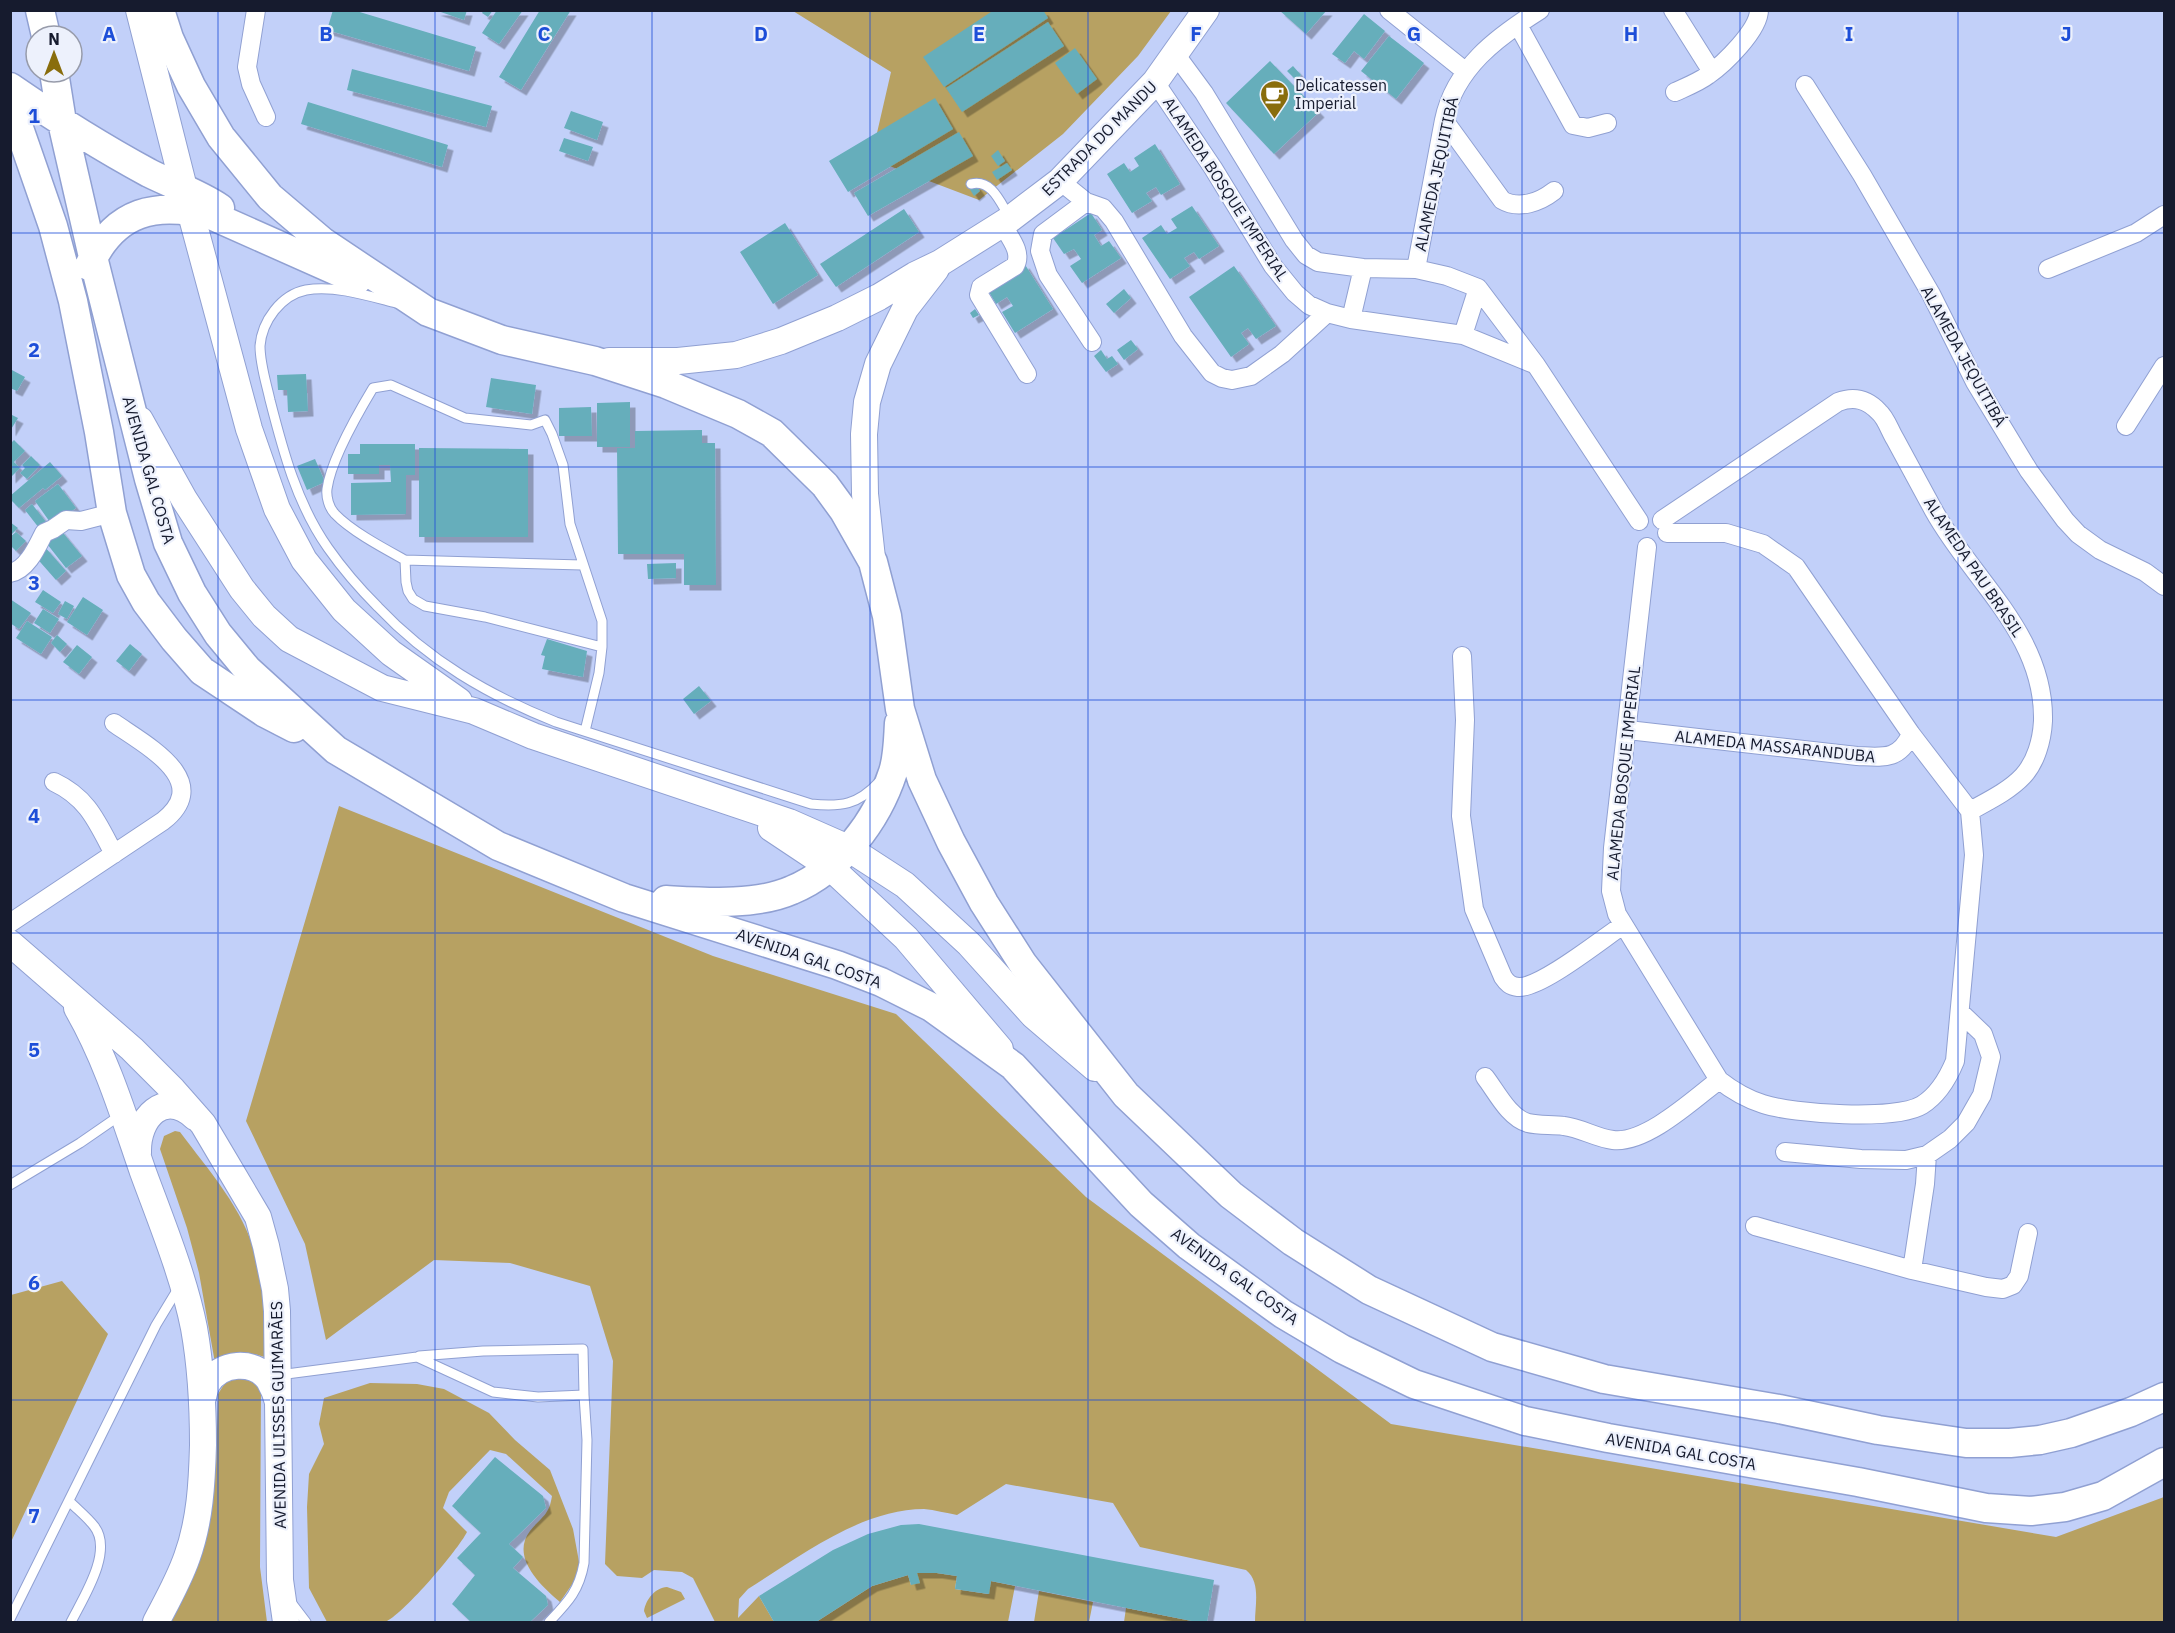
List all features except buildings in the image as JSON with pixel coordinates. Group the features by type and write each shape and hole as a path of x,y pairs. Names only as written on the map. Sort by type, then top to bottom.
{"main road":[{"path":"139,10 249,429 277,509 304,560 344,610 391,653 474,711"},
{"path":"160,10 169,38 205,111 221,137 249,173 278,204 323,242 428,312"},
{"name":"ESTRADA DO MANDU","path":"595,361 678,361 735,355 781,341 837,318 879,297 915,274 940,263 1006,222 1060,181 1155,82 1206,10"},
{"name":"AVENIDA GAL COSTA","path":"56,84 62,122 93,257 149,479 168,543 192,592 218,634 247,669 336,750 498,846 624,898 837,965 880,982 931,1007 1013,1066 1142,1204 1188,1246 1283,1314 1342,1349 1414,1383 1525,1421 1858,1482 1986,1509 2031,1511 2065,1507 2103,1496 2164,1462"},
{"path":"10,87 62,122 151,174 213,216 428,312 502,340 595,361 666,384 738,414 772,433 825,485 873,562 887,616 900,709 922,780 951,843 984,903 1023,964 1126,1095"},
{"path":"10,102 53,226 73,301 99,432 112,513 131,575 146,602 201,671 265,712 336,750"},
{"path":"10,138 39,184"},
{"path":"73,301 93,257 107,237 122,223 143,212 188,199"},
{"name":"ESTRADA DO MANDU","path":"873,562 865,494 864,434 867,402 878,364 904,309 940,263"},
{"path":"131,404 184,499 242,588 264,616 290,639 382,687 474,711 533,736 733,804 840,858 905,885 969,944 1033,1015 1126,1095 1231,1195 1293,1242 1369,1290 1492,1347 1604,1379 1767,1407 1878,1430 1966,1443 2040,1440 2070,1433 2131,1412 2164,1397"},
{"path":"624,898 703,902 765,898 791,891 840,858 877,809 893,771 900,709"},
{"path":"840,858 1013,1066"},
{"name":"AVENIDA ULISSES GUIMARÃES","path":"10,943 132,1049 203,1124 245,1193 263,1231 275,1288 279,1375 281,1590 286,1623"},
{"name":"AVENIDA ULISSES GUIMARÃES","path":"69,994 90,1030 124,1113 194,1325 203,1397 202,1473 195,1529 178,1581 156,1623"},
{"path":"139,1159 139,1131 144,1121 152,1113 163,1107 174,1106 186,1109 203,1124"},
{"path":"203,1397 207,1384 216,1373 228,1366 243,1365 256,1369 267,1378 279,1405"}],"street":[{"path":"256,10 247,67 251,84 266,117"},
{"path":"1389,10 1465,71"},
{"name":"ALAMEDA JEQUITIBÁ","path":"1416,269 1444,120 1451,96 1465,71 1478,57 1540,10"},
{"path":"1673,10 1712,72"},
{"path":"1675,92 1712,72 1754,29 1759,18 1759,10"},
{"path":"1518,25 1573,125 1588,128 1607,123"},
{"name":"ALAMEDA BOSQUE IMPERIAL","path":"1176,55 1204,93 1294,240 1306,255 1318,262 1363,268 1416,269 1447,276 1478,288 1536,365 1639,521 1636,527 1637,539 1647,547 1611,891 1617,914 1623,925 1719,1080 1733,1092 1765,1105 1821,1113 1872,1115 1901,1112 1922,1105 1939,1090 1955,1062 1974,855 1970,811"},
{"name":"ALAMEDA BOSQUE IMPERIAL","path":"1155,82 1274,266 1295,293 1309,304 1327,313 1351,319 1463,336 1536,365"},
{"name":"ALAMEDA JEQUITIBÁ","path":"1805,85 1862,175 1931,294 1975,382 2029,471 2078,534 2100,550 2128,562 2164,586"},
{"path":"1444,120 1502,200 1518,205 1542,200 1554,191"},
{"path":"1060,181 1086,202 1103,208 1114,221 1183,336 1212,373 1222,378 1232,380 1251,376 1282,354 1327,313"},
{"path":"1086,202 1043,234 1040,251 1048,275 1092,342"},
{"path":"2048,269 2136,233 2164,215"},
{"path":"1006,222 1019,255 1018,261 1015,266 981,287 979,295 1027,374"},
{"path":"1351,319 1363,268"},
{"path":"1463,336 1478,288"},
{"path":"2126,426 2164,366"},
{"name":"ALAMEDA PAU BRASIL","path":"1664,526 1838,402 1849,398 1862,399 1880,412 1943,527 2024,640 2040,684 2043,733 2036,756 2024,775 2004,792 1970,811"},
{"path":"10,573 16,572 33,553 44,533 53,530 66,520 81,521 112,513"},
{"path":"1639,521 1650,516 1664,526 1726,532 1763,544 1796,567 1911,734 1970,811"},
{"path":"1647,547 1658,546 1662,543 1664,526"},
{"path":"1462,656 1465,720 1461,816 1474,909 1503,977 1509,985 1520,988 1539,983 1623,925"},
{"path":"10,923 175,811 183,793 181,782 174,770 149,748 114,723"},
{"name":"ALAMEDA MASSARANDUBA","path":"1628,730 1839,754 1886,757 1898,752 1906,744 1911,734"},
{"path":"54,782 69,789 89,807 114,854"},
{"path":"1785,1152 1906,1160 1927,1155 1950,1139 1966,1123 1982,1095 1991,1057 1983,1034 1960,1012"},
{"path":"1485,1077 1514,1116 1525,1123 1564,1125 1611,1140 1625,1141 1642,1134 1674,1114 1719,1080"},
{"path":"1912,1270 1927,1155"},
{"path":"1755,1226 1912,1270 1986,1287 2002,1288 2013,1284 2019,1276 2028,1233"}],"lane":[{"path":"971,184 985,184 989,187 1006,222"},
{"path":"428,312 380,299 324,290 305,290 289,297 277,307 264,327 260,345 262,364 282,448 293,480 327,547 378,608 436,660 517,707 556,722 792,799 826,805 841,805 856,800 873,789 895,758"},
{"path":"582,565 405,560 379,546 335,514 329,504 327,491 334,465 351,427 373,388 391,385 465,418 531,426 545,420 563,465 570,525 602,621 599,673 585,731"},
{"path":"405,560 408,591 413,599 425,606 485,617 602,647"},
{"path":"10,1185 80,1143 124,1113"},
{"path":"10,1619 156,1325 182,1283"},
{"path":"279,1375 483,1351 583,1349 586,1440 584,1563 581,1581 549,1623"},
{"path":"417,1357 493,1392 538,1397 584,1395"},
{"path":"2131,1412 2143,1412 2164,1406"},
{"path":"70,1502 95,1526 101,1546 96,1572 71,1623"},
{"path":"281,1590 306,1623"}],"shaded area":[{"path":"793,11 1171,11 1138,56 1063,134 979,200 871,159 891,72"},
{"path":"339,806 713,956 896,1014 1086,1197 1391,1424 2056,1537 2164,1497 2164,1622 1255,1622 1254,1581 1246,1570 1140,1547 1113,1503 1006,1484 957,1515 924,1509 900,1511 854,1526 788,1563 748,1589 739,1599 738,1618 759,1596 774,1622 715,1622 693,1578 682,1572 654,1570 642,1578 617,1576 605,1564 613,1361 590,1286 510,1263 434,1260 326,1340 305,1244 246,1121"},
{"path":"175,1131 180,1132 214,1176 234,1207 250,1239 261,1282 267,1358 253,1354 240,1354 215,1363 199,1273 187,1228 160,1149 164,1136"},
{"path":"62,1281 108,1334 11,1542 11,1295"},
{"path":"238,1378 252,1380 261,1391 260,1567 267,1622 168,1622 212,1495 216,1464 218,1394 225,1383"},
{"path":"370,1383 417,1384 444,1389 489,1413 515,1440 550,1470 573,1529 580,1567 573,1583 560,1602 544,1588 530,1570 524,1551 525,1541 530,1531 547,1512 552,1496 506,1454 490,1450 449,1492 443,1508 467,1532 418,1594 387,1621 327,1622 309,1588 307,1507 309,1474 324,1444 319,1424 324,1398"},
{"path":"917,1573 957,1576 955,1589 988,1594 991,1581 1015,1586 1008,1622 816,1622 872,1586 908,1575 911,1585"},
{"path":"667,1587 681,1592 685,1599 647,1618 644,1611 649,1598 659,1589"},
{"path":"1039,1591 1093,1602 1089,1622 1034,1622"},
{"path":"1126,1608 1197,1622 1124,1622"}],"place":[{"name":"Delicatessen Imperial","path":"1274,120"}]}
